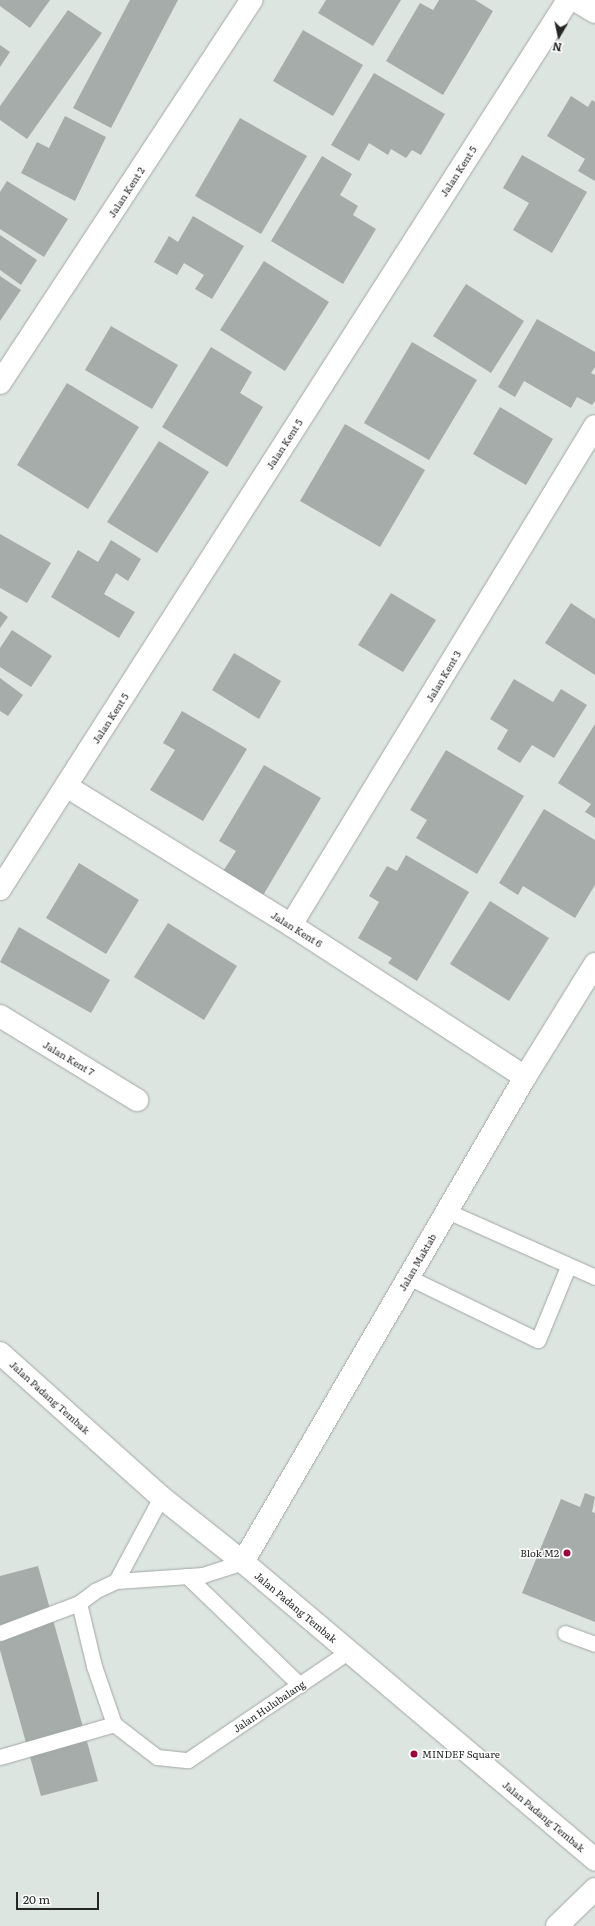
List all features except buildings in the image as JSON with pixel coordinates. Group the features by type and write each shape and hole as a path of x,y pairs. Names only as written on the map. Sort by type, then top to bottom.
{"street":[{"name":"Jalan Kent 2","path":"0,383 252,0"},
{"name":"Jalan Kent 5","path":"0,889 568,0"},
{"path":"575,0 595,12"},
{"name":"Jalan Kent 3","path":"291,925 595,426"},
{"name":"Jalan Kent 6","path":"66,786 291,925 524,1077"},
{"name":"Jalan Maktab","path":"243,1562 524,1077 595,964"},
{"name":"Jalan Kent 7","path":"0,1016 137,1100"},
{"name":"Jalan Padang Tembak","path":"0,1352 161,1497 243,1562 595,1859"},
{"path":"557,1926 595,1889"}],"lane":[{"path":"447,1211 568,1267 595,1277"},
{"path":"408,1277 538,1340 568,1267"},
{"path":"116,1581 161,1497"},
{"path":"0,1633 79,1603 95,1590 116,1581 203,1575 243,1562"},
{"path":"188,1576 300,1685"},
{"path":"0,1757 114,1724 94,1666 79,1603"},
{"path":"565,1633 595,1644"},
{"name":"Jalan Hulubalang","path":"114,1724 157,1757 188,1760 349,1651"}],"place":[{"name":"Blok M2","path":"567,1553"},
{"name":"MINDEF Square","path":"414,1754"}]}
